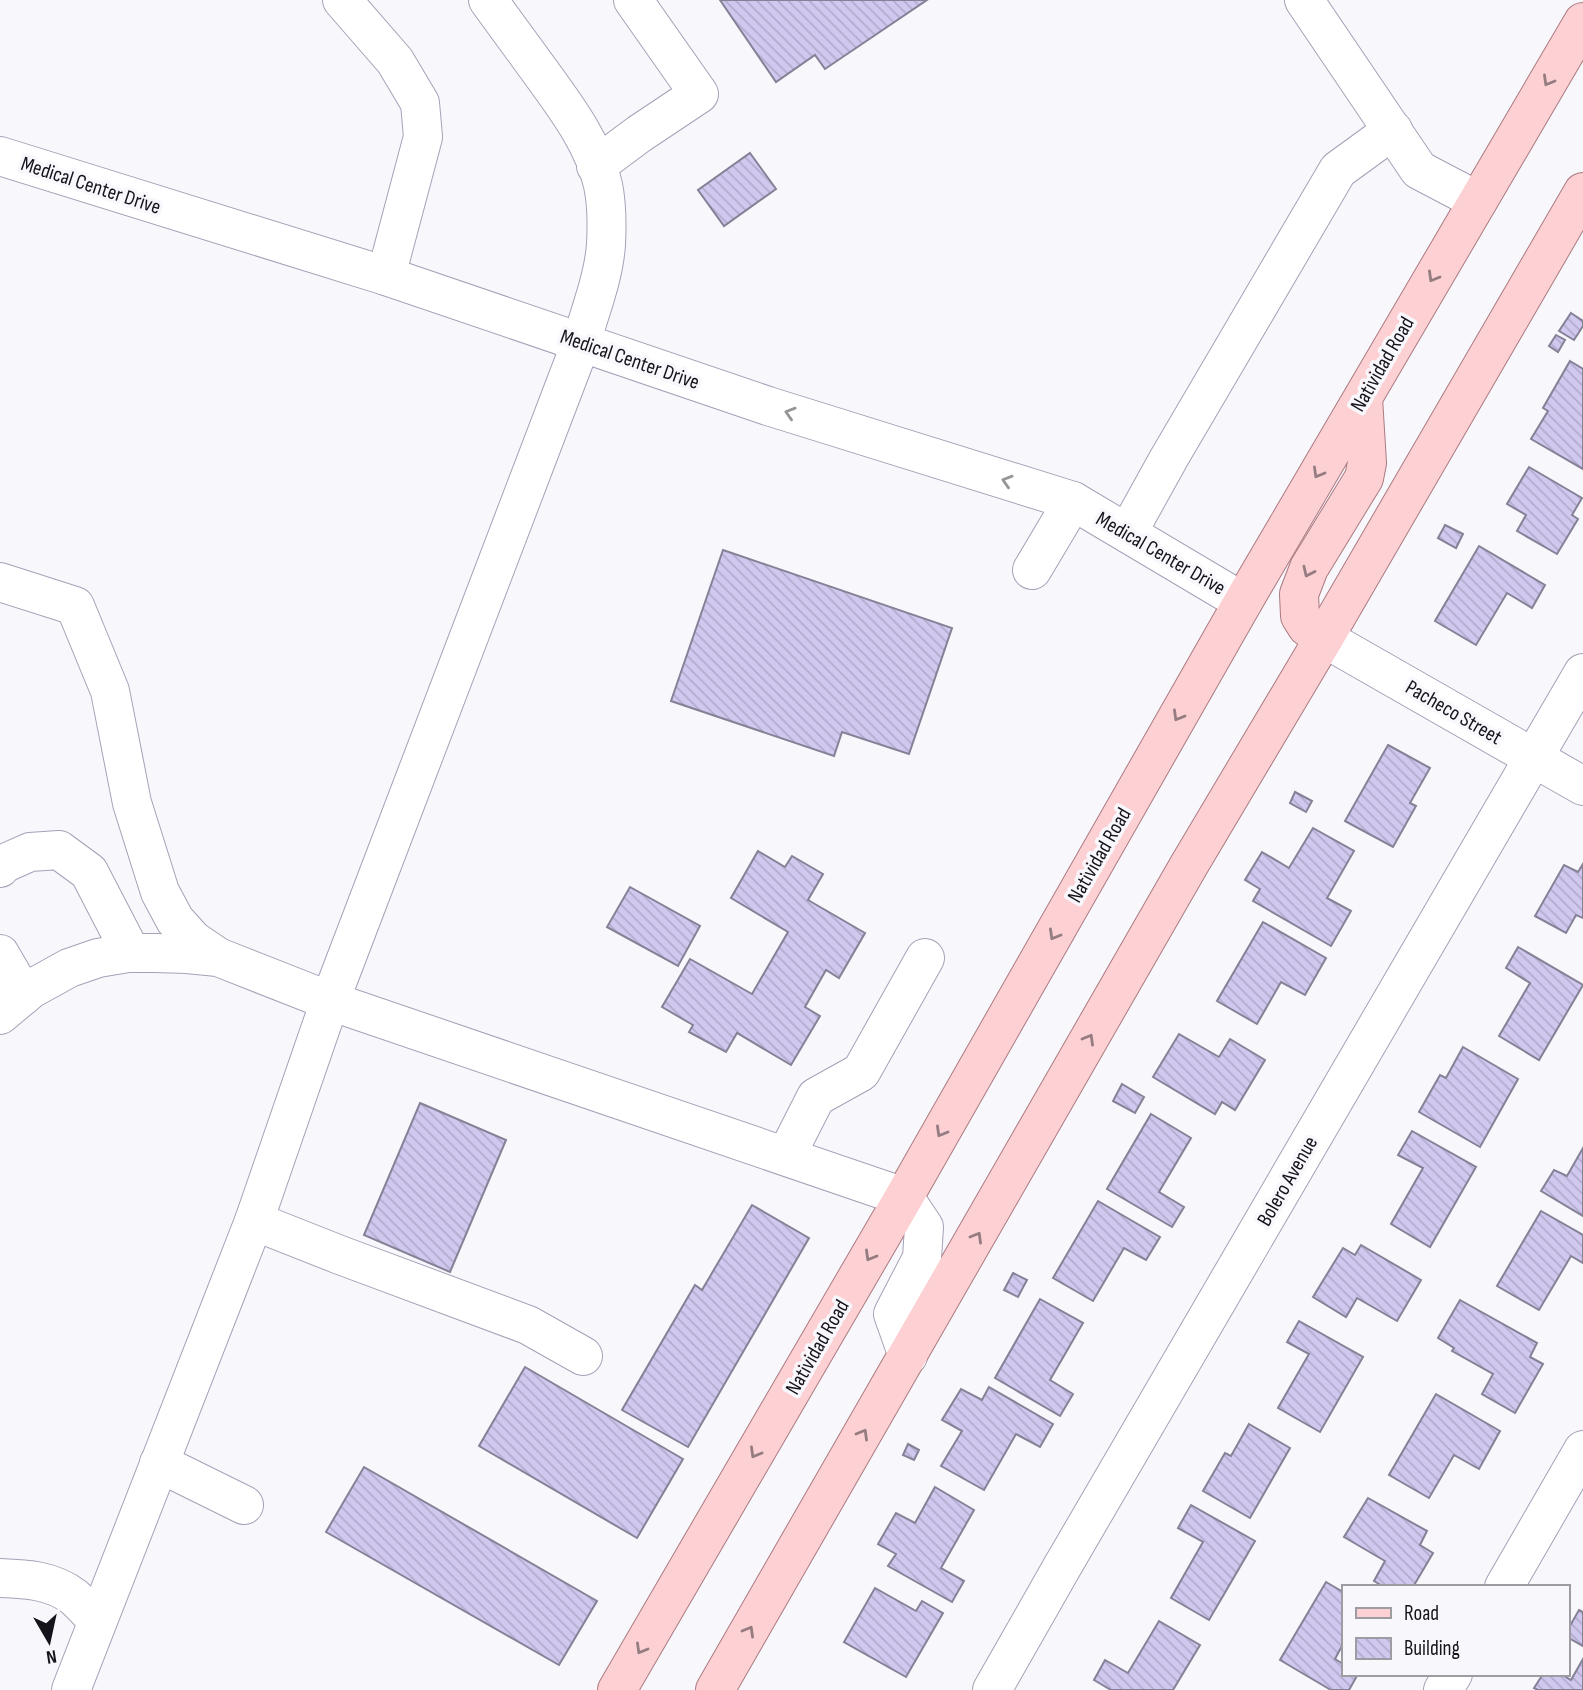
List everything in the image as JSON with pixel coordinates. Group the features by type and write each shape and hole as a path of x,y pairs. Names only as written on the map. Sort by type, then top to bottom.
{"main road":[{"name":"Natividad Road","path":"617,1690 904,1197 1243,602 1583,22"},
{"path":"715,1690 1182,877 1324,639 1583,191"},
{"path":"1324,639 1307,627 1300,616 1299,594 1309,568 1364,478 1367,463 1363,398"}],"street":[{"path":"342,0 395,61 419,103 422,137 386,276"},
{"path":"71,1690 254,1221 330,1001 581,342 597,290 606,246 606,206 603,184 589,146 568,109 488,0"},
{"path":"596,166 699,94 632,0"},
{"path":"1304,0 1419,170 1478,201"},
{"path":"1128,533 1338,170 1393,130"},
{"name":"Medical Center Drive","path":"0,156 386,276 768,406 1073,501 1243,602"},
{"path":"1032,570 1073,501"},
{"path":"0,583 75,606 110,691 132,803 160,892 175,920 193,940 218,957 330,1001 904,1197 924,1227 922,1258 893,1314 908,1356"},
{"name":"Pacheco Street","path":"1324,639 1583,786"},
{"name":"Bolero Avenue","path":"992,1690 1583,673"},
{"path":"0,868 3,864 30,852 59,850 89,872 131,953"},
{"path":"0,954 12,1005 32,989 69,968 98,958 131,953 218,957"},
{"path":"786,1156 817,1097 861,1072 925,958"},
{"path":"254,1221 528,1325 583,1356"},
{"path":"1505,1585 1583,1450"},
{"path":"159,1464 244,1505"},
{"path":"0,1578 34,1580 55,1586 75,1598 97,1621"}],"building":[{"path":"720,0 927,0 825,69 815,55 776,82"},
{"path":"750,153 776,189 724,226 698,190"},
{"path":"1571,313 1583,321 1583,326 1574,340 1559,331"},
{"path":"1556,335 1565,340 1558,352 1549,346"},
{"path":"1570,361 1583,369 1583,469 1531,439 1548,411 1543,408"},
{"path":"1529,467 1582,498 1572,515 1578,519 1557,554 1517,531 1526,515 1507,504"},
{"path":"1445,525 1463,534 1456,548 1438,538"},
{"path":"1479,546 1545,585 1532,608 1507,593 1476,645 1435,621"},
{"path":"723,550 952,628 909,754 842,732 834,756 671,701"},
{"path":"1388,745 1430,768 1410,803 1416,806 1393,847 1345,821"},
{"path":"1295,792 1312,801 1306,812 1290,803"},
{"path":"1313,828 1354,851 1327,898 1351,911 1331,946 1253,901 1260,889 1245,880 1262,852 1289,868"},
{"path":"758,851 785,867 792,856 823,874 808,900 865,933 839,978 826,970 805,1007 820,1016 791,1065 737,1033 726,1052 689,1032 693,1025 662,1007 690,959 752,994 788,932 731,898"},
{"path":"1583,864 1583,918 1576,915 1566,933 1535,916 1564,865 1578,872"},
{"path":"630,887 700,926 678,966 607,927"},
{"path":"1263,922 1326,958 1305,995 1281,982 1257,1024 1217,1001"},
{"path":"1518,947 1583,985 1539,1060 1499,1036 1530,983 1506,968"},
{"path":"1179,1034 1219,1057 1230,1039 1265,1060 1235,1110 1222,1102 1215,1114 1153,1077"},
{"path":"1463,1047 1518,1079 1480,1147 1419,1112 1440,1075 1446,1078"},
{"path":"1122,1084 1144,1097 1135,1113 1113,1101"},
{"path":"420,1103 506,1140 450,1272 364,1235"},
{"path":"1151,1114 1191,1138 1159,1192 1184,1207 1172,1227 1107,1189"},
{"path":"1412,1131 1476,1167 1430,1247 1391,1224 1423,1168 1398,1155"},
{"path":"1583,1148 1583,1216 1541,1191 1554,1170 1567,1176"},
{"path":"1098,1201 1160,1237 1146,1260 1124,1248 1093,1301 1053,1278"},
{"path":"752,1205 809,1238 688,1447 622,1410 695,1285 702,1290"},
{"path":"1541,1211 1583,1235 1583,1263 1571,1256 1539,1310 1497,1286"},
{"path":"1361,1245 1421,1280 1397,1321 1357,1298 1346,1317 1313,1297 1343,1248 1355,1255"},
{"path":"1013,1273 1027,1280 1018,1297 1004,1290"},
{"path":"1040,1299 1083,1323 1050,1380 1073,1394 1060,1416 995,1378"},
{"path":"1460,1300 1537,1343 1530,1357 1543,1364 1515,1413 1482,1394 1493,1374 1452,1351 1454,1348 1438,1338"},
{"path":"1299,1321 1363,1357 1320,1432 1278,1408 1309,1354 1287,1342"},
{"path":"525,1367 683,1459 637,1538 479,1446"},
{"path":"989,1387 1053,1424 1040,1447 1016,1434 984,1490 941,1466 962,1431 942,1420 961,1389 982,1400"},
{"path":"1436,1394 1500,1431 1479,1469 1454,1455 1429,1498 1389,1475"},
{"path":"1249,1424 1290,1448 1250,1518 1203,1491 1225,1453 1231,1456"},
{"path":"908,1444 919,1450 914,1460 903,1455"},
{"path":"364,1467 597,1601 559,1665 326,1532"},
{"path":"935,1487 974,1510 941,1568 964,1581 952,1602 888,1566 896,1554 878,1544 896,1513 915,1523"},
{"path":"1368,1498 1427,1531 1420,1545 1433,1553 1414,1585 1381,1585 1374,1581 1385,1561 1344,1537"},
{"path":"1191,1505 1255,1541 1209,1620 1171,1598 1203,1542 1178,1528"},
{"path":"1326,1582 1342,1591 1342,1646 1335,1659 1342,1663 1342,1676 1357,1676 1349,1690 1331,1690 1280,1660"},
{"path":"875,1588 916,1611 922,1601 943,1613 906,1677 844,1642"},
{"path":"1579,1610 1583,1612 1583,1646 1569,1638 1569,1628"},
{"path":"1159,1621 1200,1645 1173,1690 1111,1690 1094,1680 1105,1660 1128,1673"},
{"path":"1583,1659 1583,1690 1534,1688 1542,1676 1564,1676 1571,1680"}]}
